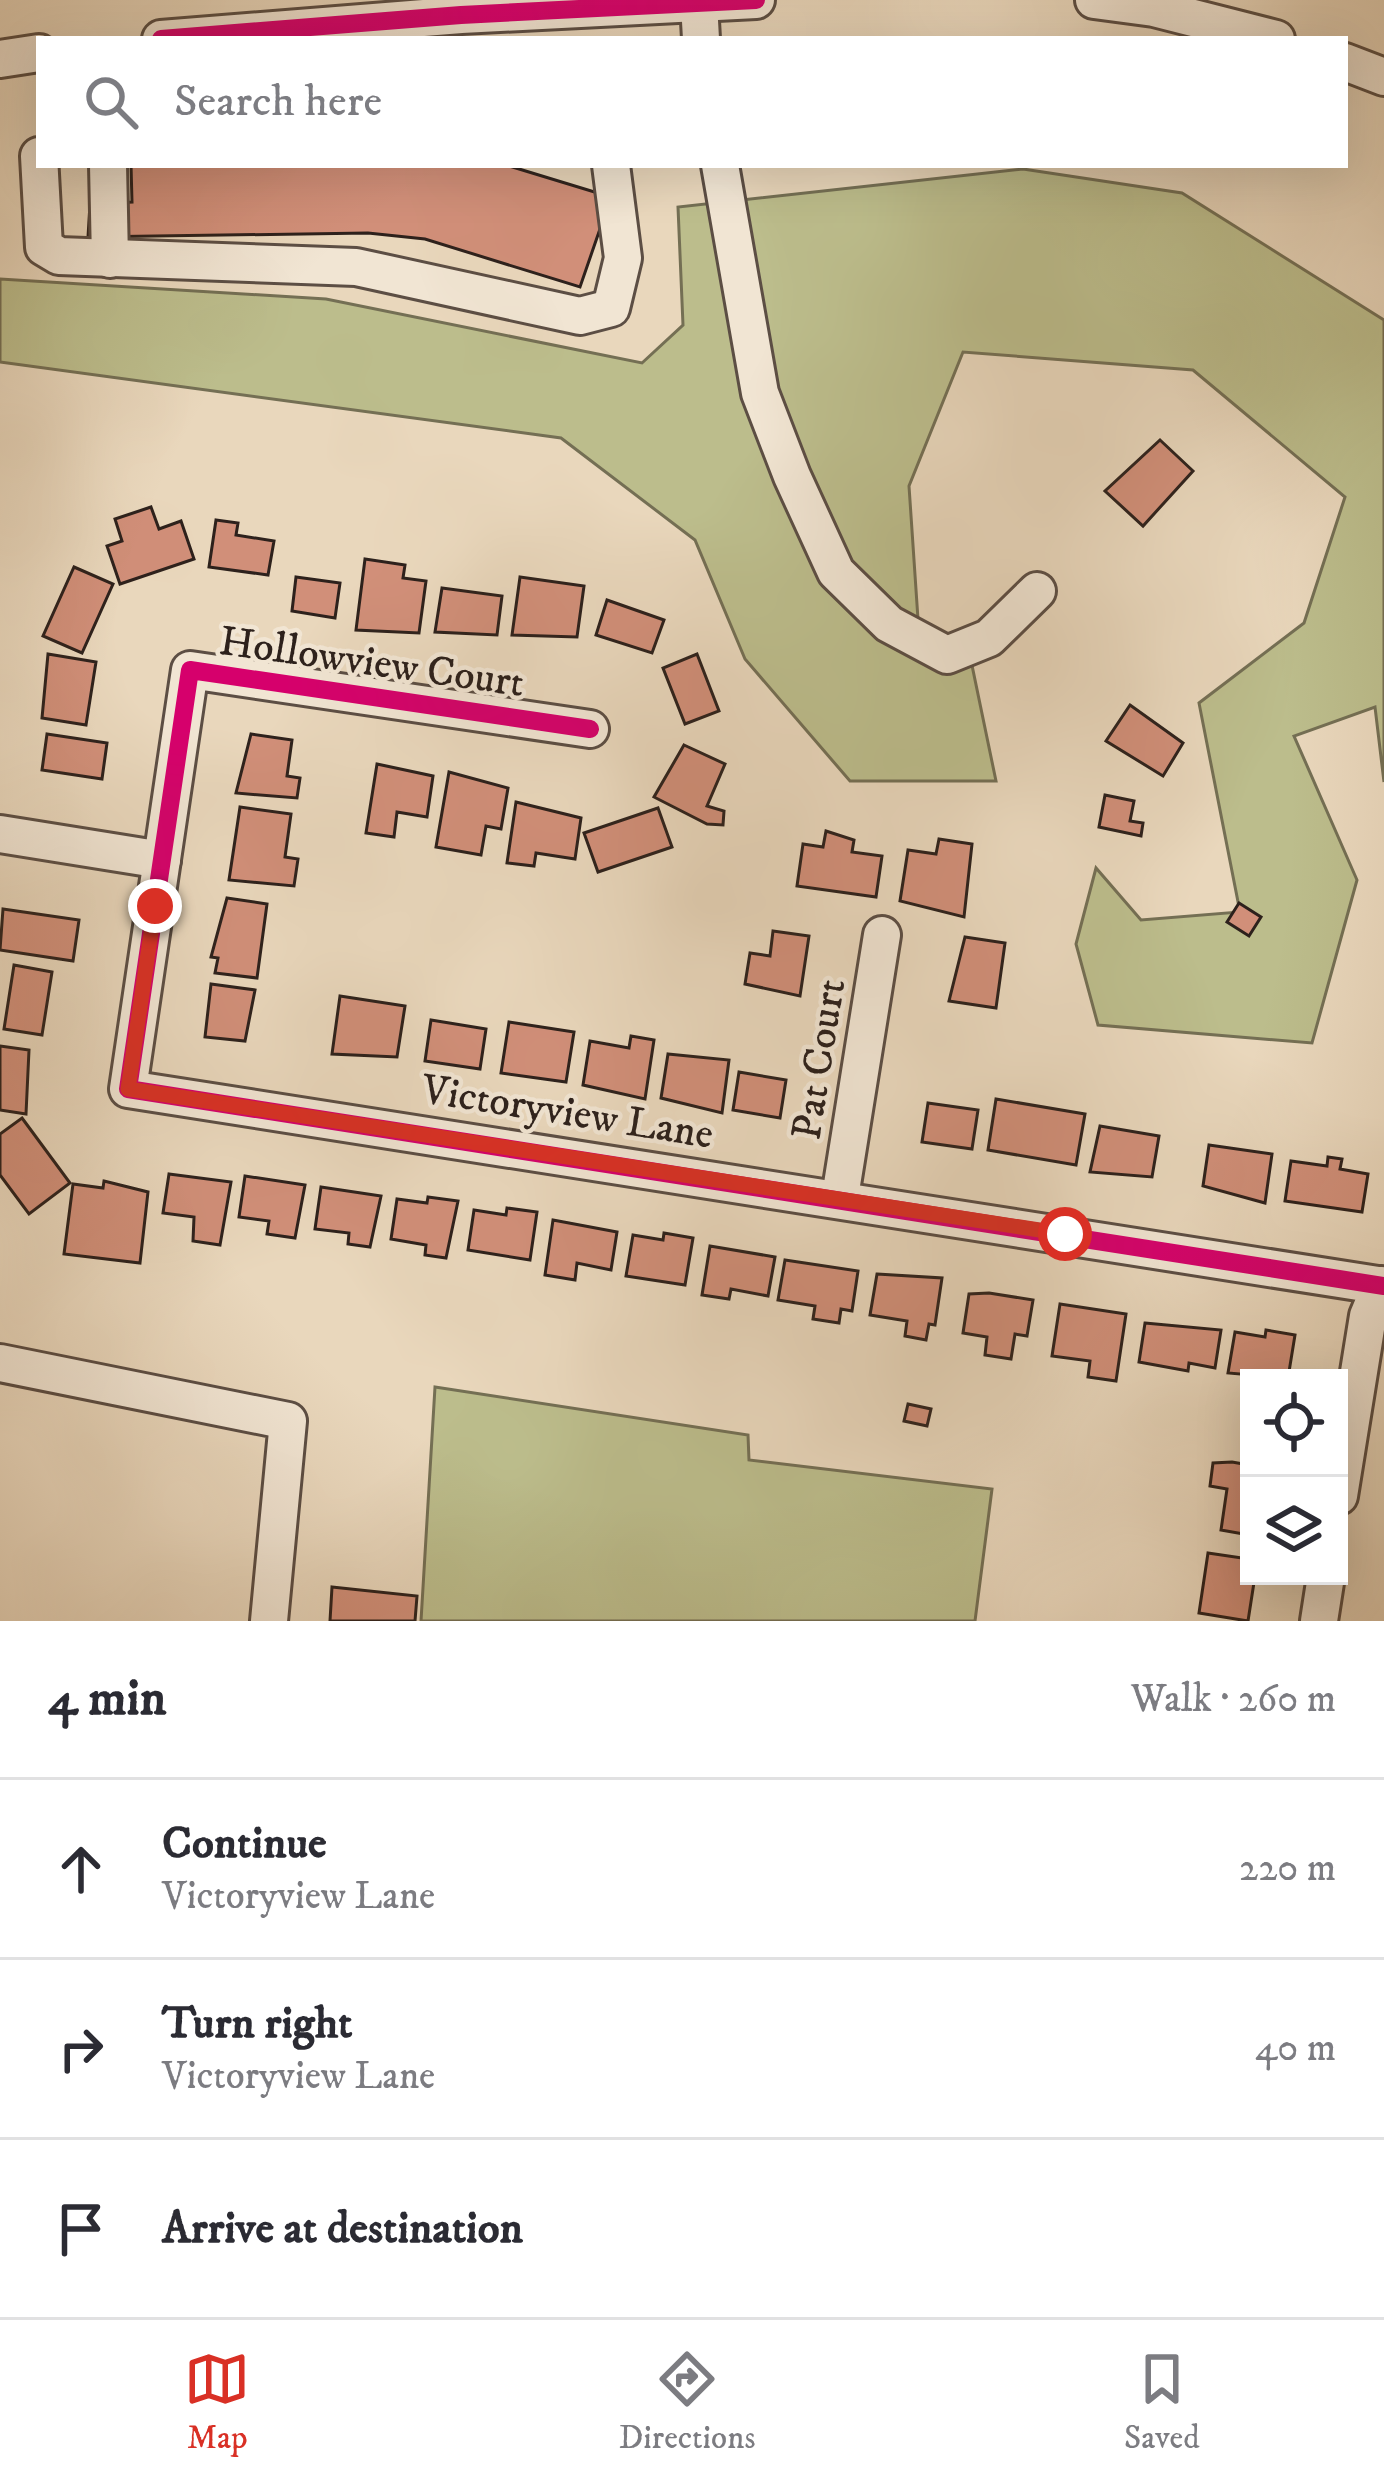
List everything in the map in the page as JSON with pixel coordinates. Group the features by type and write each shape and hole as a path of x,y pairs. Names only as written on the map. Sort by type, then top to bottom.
{"street":[{"path":"231,36 418,28 459,8 700,21 756,0"},
{"path":"1094,0 1154,8 1264,36"},
{"path":"0,59 36,53"},
{"path":"1348,63 1384,77"},
{"path":"40,168 44,247 59,256 228,258 356,267 580,316 611,308 623,258 611,168"},
{"path":"108,168 110,260"},
{"path":"721,168 760,393 836,572 889,624 947,656 989,638 1037,591"},
{"name":"Hollowview Court","path":"162,860 190,670 590,729"},
{"path":"0,834 162,860"},
{"name":"Victoryview Lane","path":"162,860 128,1089 840,1197 1382,1286"},
{"name":"Pat Court","path":"840,1197 882,935"},
{"path":"1342,1477 1369,1316 1382,1286"},
{"path":"0,1363 288,1421 268,1621"},
{"path":"1319,1621 1325,1585"}],"green space":[{"path":"1023,169 1182,193 1384,320 1384,782 1375,707 1294,736 1357,880 1312,1043 1098,1025 1076,944 1096,868 1141,920 1240,912 1199,703 1304,623 1345,497 1193,370 963,352 909,486 919,634 969,651 996,781 850,781 745,659 695,540 561,438 0,362 0,279 326,299 642,363 683,325 678,207"},
{"path":"435,1387 748,1435 749,1460 992,1489 975,1621 421,1621"}],"building":[{"path":"131,168 516,168 611,197 580,287 425,239 368,233 88,237 90,204 132,202"},
{"path":"1160,440 1193,471 1143,526 1105,491"},
{"path":"151,507 159,529 181,521 194,559 120,584 107,546 122,541 115,519"},
{"path":"216,520 238,523 236,535 274,541 268,575 209,567"},
{"path":"365,559 405,565 403,578 426,581 419,633 356,630"},
{"path":"74,567 113,584 82,653 43,636"},
{"path":"296,577 340,583 335,618 292,611"},
{"path":"520,577 584,586 577,637 512,635"},
{"path":"442,588 502,596 497,635 435,632"},
{"path":"607,600 664,620 652,653 596,635"},
{"path":"48,654 96,662 86,725 42,718"},
{"path":"697,654 719,711 685,724 663,668"},
{"path":"1130,705 1183,743 1163,776 1106,741"},
{"path":"47,734 107,743 102,779 42,770"},
{"path":"251,734 292,740 287,776 300,778 297,798 236,793"},
{"path":"684,745 725,764 707,806 724,811 723,825 707,824 654,797"},
{"path":"377,764 433,776 427,817 397,812 394,837 366,833"},
{"path":"449,772 508,788 501,829 486,826 481,855 436,847"},
{"path":"1105,795 1134,801 1130,821 1143,823 1141,836 1099,827"},
{"path":"516,802 581,818 575,859 536,853 534,866 507,863"},
{"path":"240,807 291,814 285,857 298,859 294,886 229,880"},
{"path":"658,808 672,847 598,872 584,833"},
{"path":"826,831 854,840 852,852 882,856 876,897 797,886 803,844 823,847"},
{"path":"939,839 972,844 964,917 900,901 908,850 936,854"},
{"path":"227,898 267,904 257,978 215,973 218,958 211,957"},
{"path":"1239,903 1261,917 1249,936 1227,922"},
{"path":"3,909 79,920 73,961 0,950"},
{"path":"773,931 809,936 800,996 745,984 750,953 770,956"},
{"path":"965,937 1005,943 996,1008 949,1001"},
{"path":"14,965 52,972 42,1035 4,1029"},
{"path":"211,984 255,990 245,1041 205,1037"},
{"path":"340,996 405,1006 397,1057 332,1054"},
{"path":"431,1020 486,1029 480,1069 425,1061"},
{"path":"509,1022 574,1032 566,1082 501,1073"},
{"path":"631,1036 654,1040 645,1099 583,1085 590,1041 629,1048"},
{"path":"0,1046 29,1050 26,1114 0,1110"},
{"path":"668,1054 729,1060 722,1113 661,1098"},
{"path":"739,1072 786,1080 780,1118 733,1110"},
{"path":"996,1099 1085,1114 1076,1165 988,1150"},
{"path":"928,1103 978,1110 972,1149 922,1142"},
{"path":"22,1118 70,1183 29,1214 0,1175 0,1134"},
{"path":"1100,1126 1159,1136 1152,1177 1090,1172"},
{"path":"1209,1145 1272,1154 1265,1203 1203,1186"},
{"path":"1328,1157 1342,1159 1340,1169 1368,1174 1362,1212 1285,1201 1291,1161 1327,1166"},
{"path":"169,1174 231,1182 220,1245 193,1241 194,1217 163,1213"},
{"path":"245,1176 305,1185 295,1238 267,1234 269,1221 239,1217"},
{"path":"104,1181 148,1192 140,1263 64,1254 73,1184 103,1188"},
{"path":"321,1187 381,1196 370,1247 348,1244 349,1233 315,1229"},
{"path":"428,1197 458,1201 446,1258 425,1255 426,1245 391,1239 397,1199 427,1203"},
{"path":"507,1208 537,1212 530,1260 468,1250 474,1210 506,1215"},
{"path":"553,1220 617,1232 611,1270 577,1263 575,1280 545,1275"},
{"path":"664,1233 693,1238 685,1285 626,1276 633,1235 663,1240"},
{"path":"710,1246 775,1257 768,1296 731,1289 729,1299 702,1295"},
{"path":"785,1260 858,1271 852,1311 841,1309 839,1323 813,1319 815,1306 778,1300"},
{"path":"877,1274 942,1278 935,1325 929,1324 926,1340 905,1336 907,1321 870,1315"},
{"path":"969,1294 1033,1300 1027,1336 1015,1334 1011,1359 985,1355 987,1337 963,1333"},
{"path":"1060,1304 1126,1314 1116,1381 1088,1377 1090,1361 1052,1356"},
{"path":"1145,1323 1221,1330 1215,1368 1189,1363 1188,1371 1139,1362"},
{"path":"1266,1330 1295,1335 1289,1369 1228,1373 1235,1332 1265,1337"},
{"path":"908,1404 931,1409 927,1426 904,1421"},
{"path":"1213,1463 1240,1463 1240,1533 1221,1530 1227,1489 1210,1486"},
{"path":"1208,1553 1240,1558 1240,1585 1254,1585 1248,1621 1199,1613"},
{"path":"332,1587 417,1596 415,1621 330,1621"}],"cycle path":[{"path":"198,36 461,15 756,0"},
{"path":"590,729 190,670 128,1089 1384,1286"}],"route":[{"path":"155,906 128,1089 1065,1234"}]}
